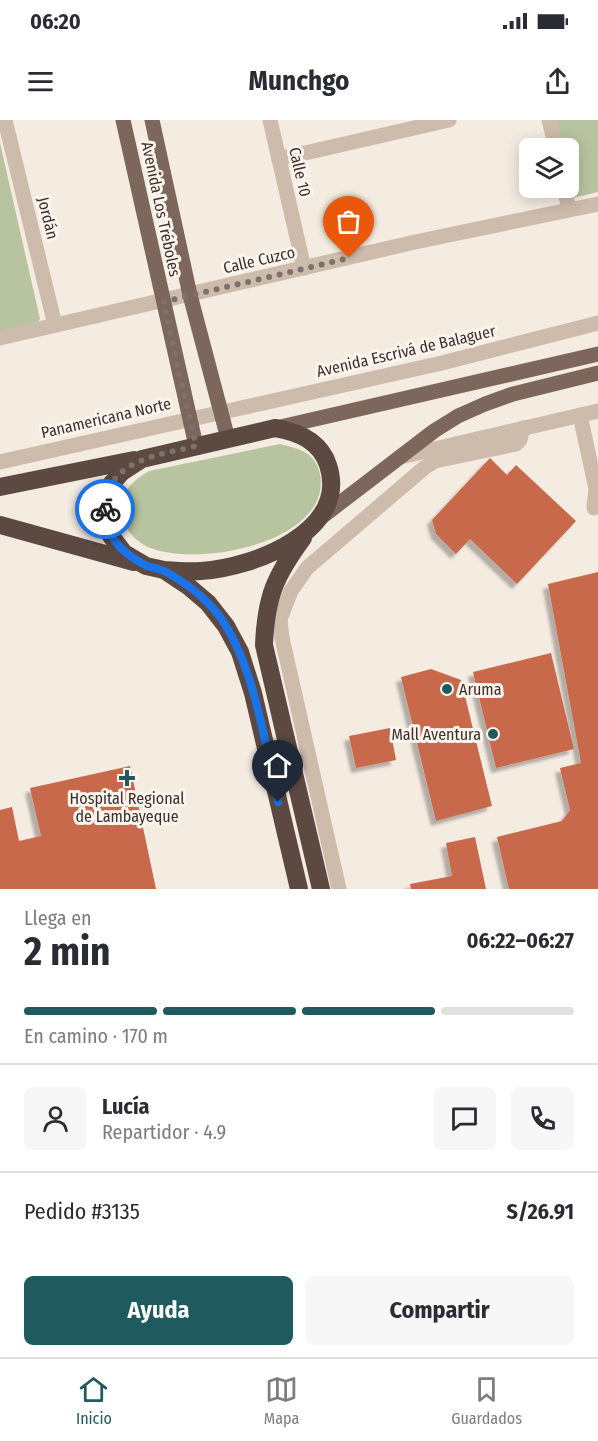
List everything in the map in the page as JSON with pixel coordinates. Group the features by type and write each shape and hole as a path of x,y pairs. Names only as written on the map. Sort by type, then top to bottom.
{"highway":[{"path":"0,487 141,459 275,428 296,431 313,441 326,457 332,477 331,497 323,516 308,531 274,583 273,617 264,645 321,851 321,889"},
{"path":"141,459 122,472 112,483 105,501 105,520 111,536 124,553 146,566"},
{"path":"0,525 146,566 164,570 201,571 232,566 281,547 308,531"},
{"path":"164,570 208,603 226,626 240,652 253,693 299,889"}],"main road":[{"name":"Avenida Los Tréboles","path":"123,120 196,446"},
{"name":"Avenida Los Tréboles","path":"152,120 190,295 228,439"},
{"path":"275,428 598,354"},
{"path":"323,516 434,431 484,404 540,386 598,373"}],"street":[{"name":"Jordán","path":"5,120 55,325"},
{"name":"Calle 10","path":"270,120 304,268"},
{"path":"549,120 554,138"},
{"path":"279,159 441,121"},
{"path":"566,198 569,209"},
{"name":"Calle Cuzco","path":"0,338 304,268 598,204"},
{"name":"Avenida Escrivá de Balaguer","path":"221,412 442,363 598,323"},
{"name":"Panamericana Norte","path":"0,462 221,412"},
{"path":"400,457 434,455 523,428 580,415 597,415"},
{"path":"580,415 596,489 594,508"},
{"path":"273,617 307,568 424,468 434,455"},
{"path":"321,851 339,889"}],"green space":[{"path":"555,120 598,120 598,192 579,197 579,138 560,138"},
{"path":"0,143 40,319 37,323 0,331"},
{"path":"280,444 300,450 310,456 320,474 318,498 304,518 282,534 254,545 223,552 192,554 165,552 144,545 133,537 125,526 121,509 124,495 137,479 149,471"}],"building":[{"path":"490,458 507,475 516,465 576,521 517,584 470,539 456,554 436,534 432,520"},
{"path":"598,572 598,889 509,889 497,837 562,821 570,810 560,768 581,763 548,584"},
{"path":"551,653 574,749 496,768 473,672"},
{"path":"431,669 461,680 492,806 436,821 401,677"},
{"path":"390,728 396,760 356,768 349,736"},
{"path":"130,766 156,889 0,889 0,810 12,807 19,841 41,836 30,788"},
{"path":"475,837 486,889 411,889 410,884 452,876 446,843"}],"way so far":[{"path":"105,509 105,501 112,483 122,472 141,459 196,446 163,302 349,258"}],"place":[{"name":"Aruma","path":"447,689"},
{"name":"Mall Aventura","path":"493,734"},
{"name":"Hospital Regional de Lambayeque","path":"127,778"}],"route":[{"path":"105,509 105,520 111,536 124,553 146,566 164,570 188,586 208,603 226,626 240,652 253,693 278,802"}]}
